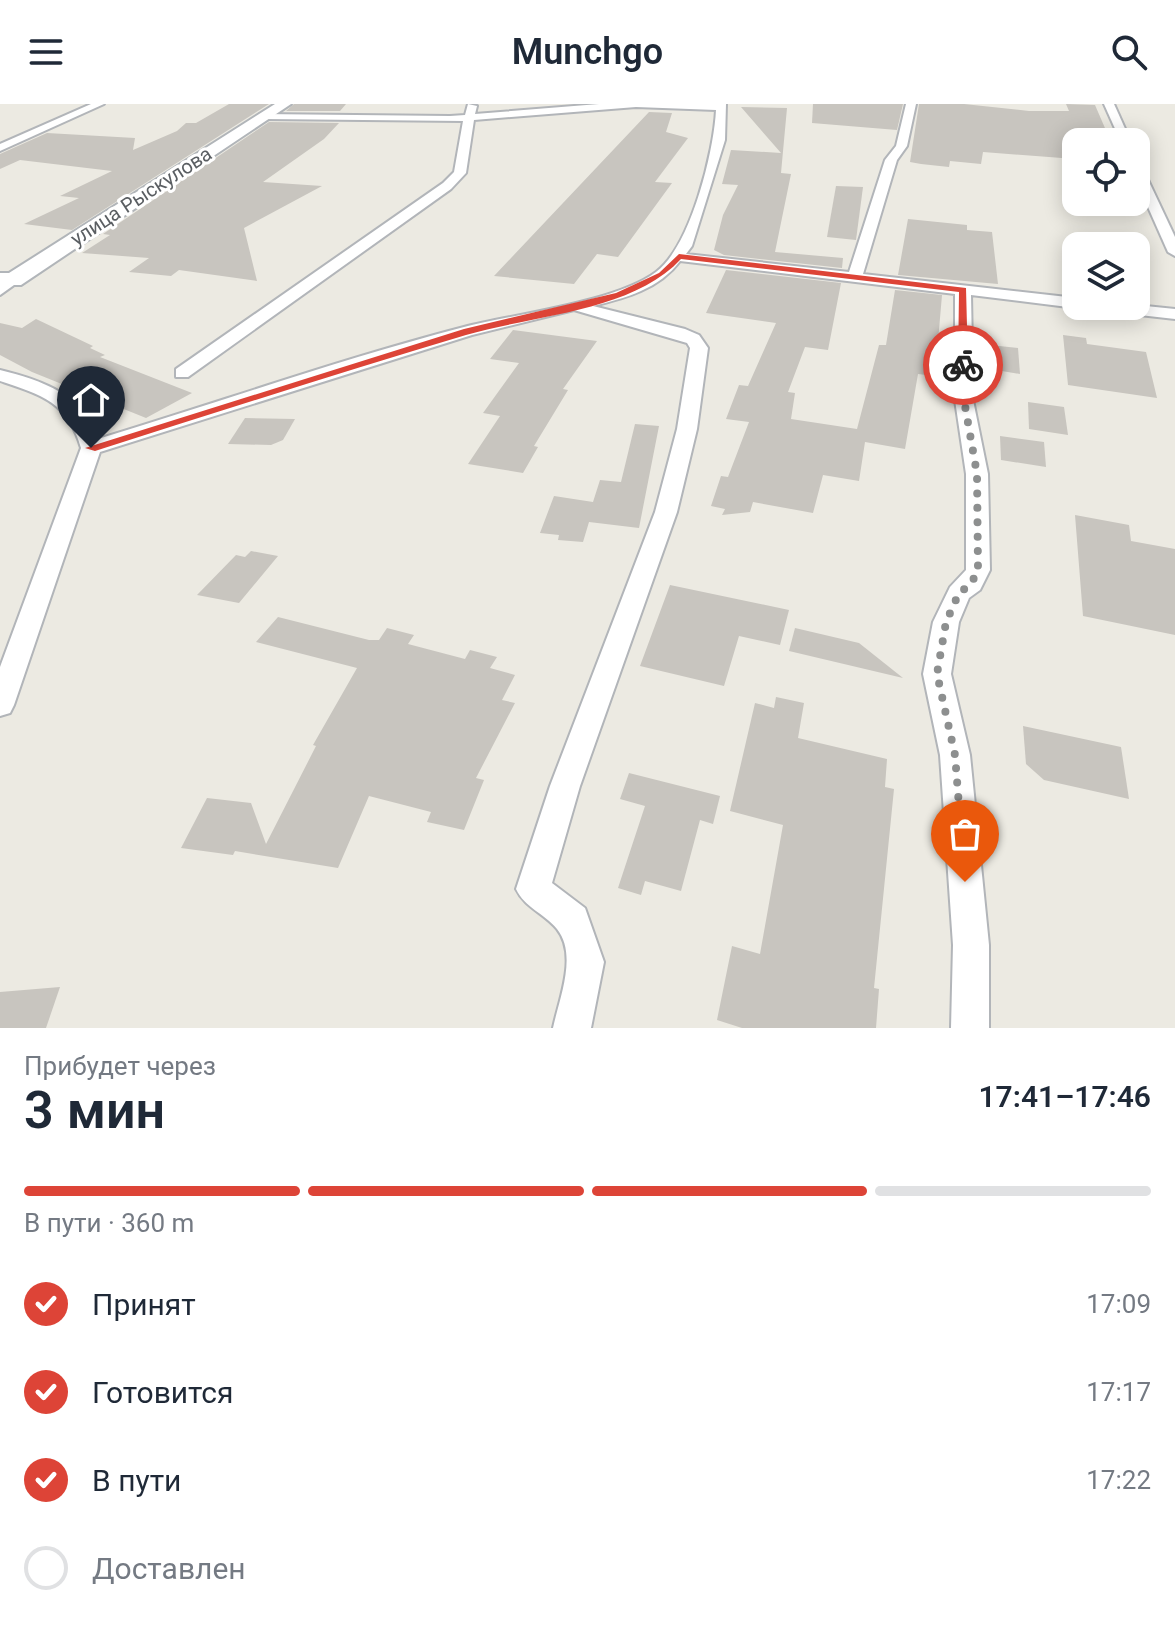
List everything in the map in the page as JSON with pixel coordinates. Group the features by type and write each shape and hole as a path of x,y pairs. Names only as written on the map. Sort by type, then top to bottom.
{"street":[{"path":"0,148 99,104"},
{"name":"улица Рыскулова","path":"4,283 284,104"},
{"path":"91,448 467,331 580,307 618,295 662,275 679,257 720,140 720,106 636,104 264,116"},
{"path":"855,277 869,223 891,160 901,146 911,104"},
{"path":"1109,104 1120,128"},
{"path":"182,373 447,186 460,173 470,111"},
{"path":"1150,198 1175,252"},
{"path":"679,257 1062,301"},
{"path":"963,290 964,400 977,474 978,570 971,584 959,593 946,622 937,674 955,755 971,945 970,1028"},
{"path":"572,1028 586,962 573,920 533,889 565,786 666,512 687,429 699,348 693,339 679,333 580,307"},
{"path":"1150,311 1175,314"},
{"path":"0,375 71,404 86,426 91,448 0,705"}],"building":[{"path":"229,104 269,104 72,230 24,224 79,198 60,196 112,171 20,160 0,169 0,154 47,133 135,138 133,150 177,131 186,123 196,123"},
{"path":"294,104 346,104 340,111 286,111"},
{"path":"813,104 903,104 897,130 812,123"},
{"path":"919,104 964,104 1029,111 1069,111 1066,104 1095,105 1105,128 1062,128 1062,158 983,152 981,164 950,161 949,167 910,162"},
{"path":"741,107 787,108 781,173 791,174 775,252 843,258 842,268 724,255 714,250 723,215 738,185 722,184 731,150 781,153"},
{"path":"649,112 672,113 666,132 688,138 655,182 672,183 618,257 597,254 574,284 494,276"},
{"path":"269,122 339,123 324,139 263,182 322,186 244,228 257,281 179,270 171,276 129,272 149,258 82,253 110,235 103,234"},
{"path":"836,186 863,187 856,240 827,237"},
{"path":"908,219 967,225 967,230 992,232 998,284 898,275"},
{"path":"726,270 841,283 828,350 805,347 788,392 795,393 791,419 857,429 879,345 886,345 895,290 942,295 935,376 918,374 905,449 865,442 859,481 823,475 813,513 753,502 750,512 722,515 725,509 711,506 721,476 728,477 749,422 726,419 739,385 748,386 776,323 706,313"},
{"path":"36,319 93,346 90,348 105,355 100,357 192,393 146,418 32,372 0,355 0,323 22,328"},
{"path":"513,330 597,341 563,389 568,390 534,446 538,447 523,473 468,464 500,416 483,413 519,363 490,359"},
{"path":"1063,335 1086,338 1087,344 1146,352 1157,398 1068,385"},
{"path":"990,345 1018,348 1020,374 990,369"},
{"path":"1028,402 1064,407 1068,435 1029,429"},
{"path":"245,418 295,419 283,440 271,445 228,444"},
{"path":"635,424 659,426 639,528 589,522 583,542 558,540 559,535 540,533 554,496 593,502 600,480 621,482"},
{"path":"1000,436 1044,442 1046,467 1001,460"},
{"path":"1075,515 1129,525 1131,541 1175,549 1175,635 1083,616"},
{"path":"251,551 278,556 239,603 197,595 236,555 245,557"},
{"path":"670,585 789,610 780,645 739,636 724,686 640,666"},
{"path":"278,617 369,640 379,640 387,628 414,635 408,644 465,659 470,650 497,657 490,668 515,675 502,700 515,703 476,778 484,780 464,830 427,822 431,812 369,796 338,868 235,851 233,855 181,848 207,798 251,803 266,844 316,746 313,745 357,668 256,642"},
{"path":"795,628 859,643 903,678 789,651"},
{"path":"776,697 804,703 798,738 887,759 885,787 894,789 874,988 879,989 876,1028 742,1028 717,1020 732,946 760,954 783,825 730,811 755,703 774,708"},
{"path":"1023,726 1121,747 1129,799 1044,780 1026,764"},
{"path":"629,773 720,796 713,824 700,820 681,891 645,881 641,895 618,888 645,806 620,799"},
{"path":"60,987 46,1028 0,1028 0,992"}],"way so far":[{"path":"963,365 964,400 977,474 978,570 971,584 959,593 946,622 937,674 955,755 965,882"}],"route":[{"path":"91,448 467,331 580,307 618,295 662,275 679,257 963,290 963,365"}]}
